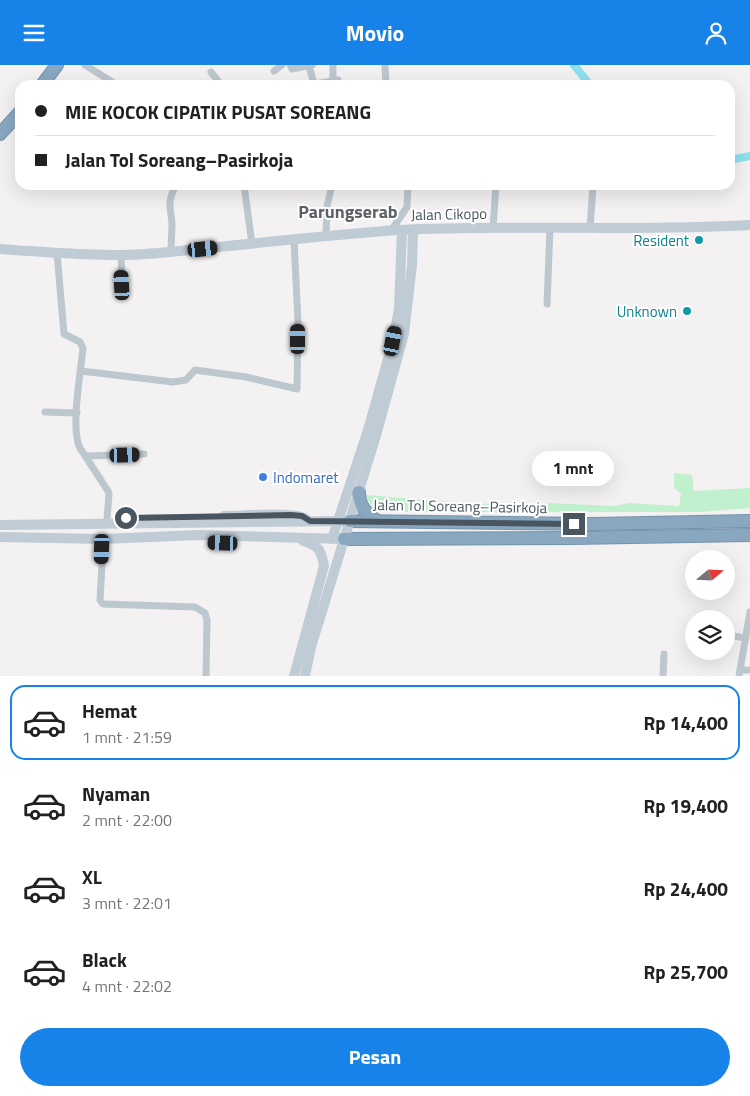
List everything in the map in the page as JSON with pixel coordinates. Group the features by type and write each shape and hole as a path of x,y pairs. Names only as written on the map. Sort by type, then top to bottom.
{"highway":[{"path":"46,80 57,65"},
{"path":"0,134 15,118"},
{"path":"359,492 359,500 364,510 377,521"},
{"name":"Jalan Tol Soreang–Pasirkoja","path":"344,521 594,524 750,521"},
{"name":"Jalan Tol Soreang–Pasirkoja","path":"338,539 750,535"}],"street":[{"path":"85,65 109,80"},
{"path":"274,71 282,65"},
{"path":"290,65 292,69 311,65 313,80"},
{"path":"333,65 336,80"},
{"path":"385,65 386,80"},
{"path":"211,71 217,80"},
{"path":"171,252 172,221 169,205 174,190"},
{"path":"245,190 252,244"},
{"path":"326,236 327,206 331,190"},
{"path":"391,231 407,207 408,190"},
{"path":"493,228 496,190"},
{"path":"590,229 593,190"},
{"name":"Jalan Cikopo","path":"0,249 121,255 402,230 493,228 590,229 750,225"},
{"path":"546,304 550,228"},
{"path":"305,676 338,539 393,341 399,309 402,230"},
{"path":"344,521 359,492 404,333 412,265 413,230"},
{"path":"81,371 174,382 186,380 195,370 246,377 298,389 298,322 294,240"},
{"path":"57,253 64,334 80,342 84,348 76,413 77,440 109,495 107,519"},
{"path":"121,255 122,285"},
{"path":"45,412 76,413"},
{"path":"86,456 144,454"},
{"path":"0,525 23,521 291,515 302,516 310,521"},
{"path":"0,519 106,525 344,521"},
{"path":"0,537 104,539 198,535 338,539"},
{"path":"0,543 103,546 188,542 276,543 292,538 315,545 321,552 324,566 294,676"},
{"path":"103,546 100,600 103,604 195,607 205,613 207,619 206,676"},
{"path":"739,673 750,612"},
{"path":"735,636 746,638"},
{"path":"663,676 664,654"},
{"path":"739,673 750,669"}],"green space":[{"path":"674,473 692,475 694,491 750,488 750,508 701,512 387,512 374,507 366,495 548,507 548,503 614,506 629,503 679,506 681,494 674,488"}],"waterway":[{"path":"574,65 586,80"},
{"path":"735,159 750,156"}],"place":[{"name":"Resident","path":"699,240"},
{"name":"Unknown","path":"687,311"},
{"name":"Indomaret","path":"263,477"}],"district":[{"name":"Parungserab","path":"348,211"}],"route":[{"path":"126,518 291,515 302,516 310,521 574,524"}]}
